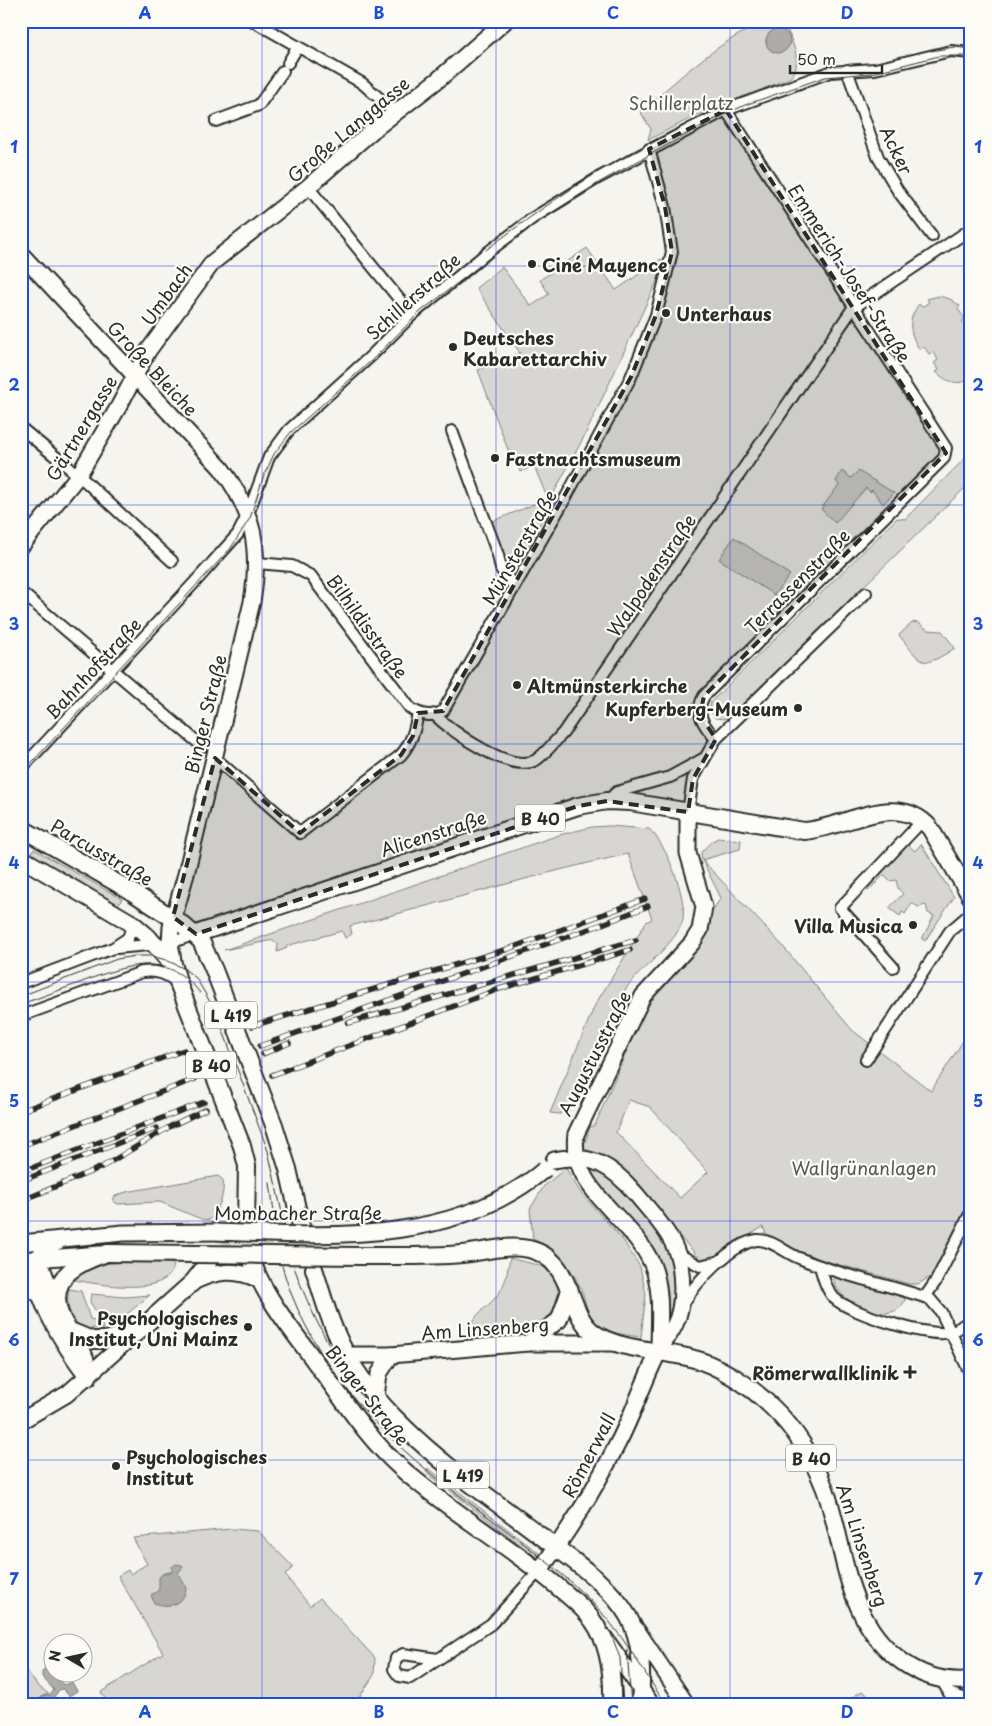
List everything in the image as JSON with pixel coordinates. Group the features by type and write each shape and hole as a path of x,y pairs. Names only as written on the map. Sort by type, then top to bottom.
{"main road":[{"name":"Große Langgasse","path":"214,262 308,187 395,112 439,79 504,22"},
{"name":"Große Bleiche","path":"21,254 216,462 236,489 248,514 255,540 257,563"},
{"name":"Umbach","path":"135,375 148,351 214,262"},
{"name":"Gärtnergasse","path":"21,546 78,476 135,375"},
{"name":"Binger Straße","path":"174,967 167,914 186,874 252,602 257,563"},
{"name":"Alicenstraße","path":"196,934 578,806 607,801 630,802 688,812"},
{"name":"B 40","path":"688,812 804,830 827,828 891,810 911,814 923,820"},
{"name":"Augustusstraße","path":"575,1157 576,1134 643,996 692,943 700,930 704,907 688,852 688,812"},
{"path":"923,820 971,897"},
{"name":"Parcusstraße","path":"21,828 167,914 196,934"},
{"name":"B 40","path":"21,858 133,924 174,967 242,1146 247,1166 248,1184 240,1226"},
{"name":"L 419","path":"196,934 207,952 279,1139 301,1226"},
{"name":"Mombacher Straße","path":"21,1245 67,1238 123,1233 311,1235 400,1230 444,1220 496,1201 518,1189 554,1160 576,1134"},
{"name":"Römerwall","path":"575,1157 588,1182 640,1241 653,1266 658,1288 659,1351"},
{"name":"Römerwall","path":"539,1572 556,1548 621,1438 659,1351 672,1332 680,1309 681,1275 677,1253 660,1223 619,1177 597,1161 575,1157 554,1160"},
{"path":"40,1295 35,1278 38,1257 50,1246 67,1238"},
{"path":"21,1245 38,1257 53,1311 74,1358 88,1377"},
{"name":"B 40","path":"53,1311 61,1284 72,1268 107,1253 407,1256 461,1254 511,1248 535,1251 552,1262 570,1289 586,1325 600,1337 618,1343"},
{"path":"21,1260 38,1257 107,1253"},
{"path":"21,1421 52,1404 88,1377 192,1282 208,1263"},
{"name":"Binger Straße","path":"253,1264 260,1280 284,1318 350,1411 384,1452 430,1492 539,1572 578,1604 593,1621"},
{"name":"Binger Straße","path":"314,1269 330,1319 346,1355 376,1396 404,1427 428,1449 585,1570 610,1594 628,1616"},
{"path":"192,1282 210,1274 230,1271 242,1272 260,1280"},
{"path":"21,1282 40,1295 70,1331 85,1354 88,1377"},
{"path":"528,1344 559,1320 570,1289"},
{"path":"70,1331 87,1338 105,1340 136,1333"},
{"name":"Am Linsenberg","path":"346,1355 391,1355 528,1344 618,1343 690,1358 727,1374 760,1396 783,1418 803,1443 820,1477 830,1506 853,1590 863,1614 881,1641 895,1657 912,1669 945,1686"},
{"path":"376,1396 379,1374 391,1355"},
{"name":"L 419","path":"628,1616 638,1647 641,1688 640,1705"},
{"path":"628,1616 687,1705"},
{"name":"L 419","path":"593,1621 607,1653 612,1705"},
{"path":"593,1621 652,1705"},
{"name":"B 40","path":"945,1686 971,1680"}],"street":[{"path":"252,21 296,48 362,83 395,112"},
{"path":"216,121 259,105 286,67 296,48"},
{"path":"649,149 726,110 814,76 847,70 874,69 951,51 971,53"},
{"name":"Acker","path":"847,70 878,157 898,191 932,236"},
{"name":"Emmerich-Josef-Straße","path":"726,110 853,308 946,448 946,453"},
{"name":"Schillerstraße","path":"188,590 238,534 248,514 264,468 289,430 371,356 412,315 533,218 649,149"},
{"name":"Münsterstraße","path":"434,715 443,712 552,521 631,377 656,314 672,252 665,207 649,149"},
{"path":"308,187 412,315"},
{"path":"853,308 971,229"},
{"name":"Walpodenstraße","path":"434,715 453,732 506,759 525,763 536,760 563,732 853,308"},
{"path":"21,428 78,476 172,561"},
{"path":"452,431 498,555 501,570 514,586"},
{"name":"Terrassenstraße","path":"716,739 702,723 699,707 704,696 944,458 946,453"},
{"name":"Bilhildisstraße","path":"257,563 292,566 311,576 402,700 418,713"},
{"name":"Bahnhofstraße","path":"21,769 188,590"},
{"path":"21,592 202,746"},
{"path":"688,812 690,788 704,758 716,739 866,594"},
{"path":"215,758 300,833 401,755 409,746 418,713 434,715"},
{"path":"607,801 617,792 670,777 704,758"},
{"path":"893,967 840,908 923,820"},
{"path":"866,1060 950,930 971,913"},
{"path":"113,948 130,935 133,924"},
{"path":"21,983 113,948 170,943 196,934"},
{"path":"21,1016 142,972 165,974 179,984"},
{"path":"971,1212 936,1281 925,1297 935,1303 971,1375"},
{"name":"Römerwall","path":"680,1309 693,1288 721,1261 745,1244 758,1240 820,1266 925,1297"},
{"name":"Römerwall","path":"677,1253 700,1266 721,1261"},
{"path":"820,1266 826,1284 835,1298 853,1311 901,1326 951,1332 971,1320"},
{"path":"438,1659 491,1624 539,1572"},
{"path":"945,1686 971,1701"},
{"path":"945,1686 956,1705"}],"highlighted area":[{"path":"726,110 946,453 704,696 700,715 716,739 693,779 688,812 607,801 578,806 196,934 173,917 215,758 300,833 401,755 413,736 418,713 443,711 631,377 656,315 672,252 665,207 649,149"}],"green space":[{"name":"Schillerplatz","path":"776,21 784,21 795,50 796,65 790,78 693,117 648,140 651,129 641,113 652,102 696,64 729,40 758,26","holes":["777,29 787,33 789,41 787,48 769,49 766,40 771,33"]},
{"path":"587,248 616,290 661,259 664,266 587,431 549,502 534,466 520,472 514,454 510,455 478,370 520,353 476,288 502,267 531,306 549,294 540,280"},
{"path":"939,296 950,299 960,306 958,309 965,319 962,321 971,335 971,379 966,381 952,382 936,372 939,370 934,363 938,360 934,353 929,354 924,347 919,349 911,332 911,321 919,304 922,307 929,302 927,299"},
{"path":"971,452 971,482 730,716 726,719 715,718 710,710 711,702 897,518 905,519"},
{"path":"842,471 851,478 858,471 894,493 883,504 872,490 870,492 866,488 835,523 821,509 839,485 836,481"},
{"path":"537,503 543,518 520,561 505,561 491,522"},
{"path":"734,537 790,575 774,595 719,559"},
{"path":"917,622 928,630 942,631 955,648 929,661 923,661 918,658 899,635 912,623"},
{"path":"609,826 649,829 656,836 674,871 682,898 683,919 674,937 625,990 617,1004 581,1089 560,1114 550,1113 595,1005 646,922 652,919 628,854 558,870 350,926 352,934 345,938 342,931 286,946 287,948 277,952 278,944 273,940 224,950 559,835 592,827"},
{"path":"718,838 741,840 740,849 702,860 701,852"},
{"path":"921,844 954,897 925,941 922,939 934,916 928,913 926,905 918,907 912,903 905,914 902,912 900,916 889,908 903,894 898,888 896,880 891,881 884,875 868,891 864,887 908,845 915,851"},
{"path":"34,849 122,899 118,905 30,855"},
{"name":"Wallgrünanlagen","path":"702,860 781,944 852,1030 931,1091 963,1041 971,1045 971,1203 932,1276 918,1284 909,1284 808,1256 766,1234 763,1227 708,1260 702,1261 661,1216 600,1157 583,1148 590,1127 595,1125 647,1003 701,943 706,934 712,911 721,898","holes":["629,1100 650,1107 708,1172 680,1198 616,1132"]},
{"path":"587,1164 607,1175 623,1190 644,1213 666,1246 674,1270 676,1298 666,1340 666,1296 621,1212 592,1179"},
{"path":"566,1168 580,1192 623,1240 640,1267 646,1294 641,1337 620,1334 595,1324 589,1314 576,1279 566,1264 555,1253 533,1239 530,1209 544,1186"},
{"path":"218,1176 223,1180 222,1196 219,1206 210,1220 201,1219 160,1202 118,1204 113,1201 115,1196 126,1192"},
{"path":"510,1258 543,1267 553,1275 557,1284 558,1302 551,1321 538,1333 517,1336 467,1338 478,1314 494,1299 503,1286"},
{"path":"119,1262 171,1263 174,1265 169,1275 159,1282 146,1285 114,1286 74,1280 82,1272 105,1264"},
{"path":"834,1277 905,1299 899,1308 890,1312 865,1309 843,1295 836,1286"},
{"path":"69,1289 81,1291 90,1319 101,1321 103,1329 92,1328 90,1335 79,1326 69,1310"},
{"path":"91,1294 125,1297 150,1295 110,1328 104,1314 97,1313 90,1302"},
{"path":"428,1468 539,1553 536,1557 426,1472"},
{"path":"231,1529 258,1531 293,1567 285,1575 310,1606 320,1598 375,1658 374,1675 354,1705 109,1705 101,1692 163,1653 118,1576 128,1570 130,1574 147,1564 133,1538","holes":["169,1572 177,1573 184,1584 185,1592 159,1591 162,1574"]},
{"path":"21,1664 38,1686 50,1695 42,1697 39,1700 39,1705 21,1705"},
{"path":"862,1691 881,1705 840,1705"}],"shaded area":[{"path":"778,29 786,33 790,41 786,49 778,53 770,49 766,41 770,33"},
{"path":"176,1564 183,1567 178,1573 186,1588 185,1594 175,1604 154,1603 151,1595 159,1590 159,1577 165,1573 172,1572 172,1567"},
{"path":"48,1684 73,1684 77,1691 69,1696 63,1689 59,1690 54,1697 56,1705 39,1705 39,1700 42,1697 50,1695 54,1690"}],"tunnel":[{"path":"208,1263 234,1225"}],"tram line":[{"path":"931,51 954,47 971,49"},
{"path":"21,774 231,548 250,518 263,478 274,454 291,432 371,361 420,312 534,224 600,182 711,121 745,105 825,77 871,73 939,56 971,56"},
{"path":"486,250 540,210 596,173 655,140 716,111"},
{"path":"21,996 117,959 135,956 152,956 166,960 183,968 196,978 216,1012 268,1151 285,1226"},
{"path":"21,1004 114,971 144,965 174,970 187,979 200,993"},
{"path":"270,1183 276,1226"},
{"path":"282,1266 292,1296 305,1324 339,1379 359,1404 381,1428 427,1470 531,1549 590,1600 612,1624 666,1705"},
{"path":"294,1267 324,1336 364,1399"},
{"path":"609,1628 620,1658 623,1705"},
{"path":"627,1649 631,1705"}],"railway":[{"path":"252,1026 508,949 645,899"},
{"path":"260,1046 600,925 648,906"},
{"path":"348,1023 636,940"},
{"path":"272,1075 499,989 630,950"},
{"path":"263,1054 289,1043"},
{"path":"21,1111 184,1050"},
{"path":"21,1146 195,1079"},
{"path":"21,1172 204,1102"},
{"path":"21,1201 102,1167 171,1126 206,1109"},
{"path":"21,1181 157,1128"}],"place":[{"name":"Ciné Mayence","path":"532,264"},
{"name":"Unterhaus","path":"666,313"},
{"name":"Deutsches Kabarettarchiv","path":"453,347"},
{"name":"Fastnachtsmuseum","path":"495,458"},
{"name":"Altmünsterkirche","path":"517,685"},
{"name":"Kupferberg-Museum","path":"798,708"},
{"name":"Villa Musica","path":"913,925"},
{"name":"Psychologisches Institut, Uni Mainz","path":"248,1327"},
{"name":"Römerwallklinik","path":"910,1372"},
{"name":"Psychologisches Institut","path":"116,1466"}]}
